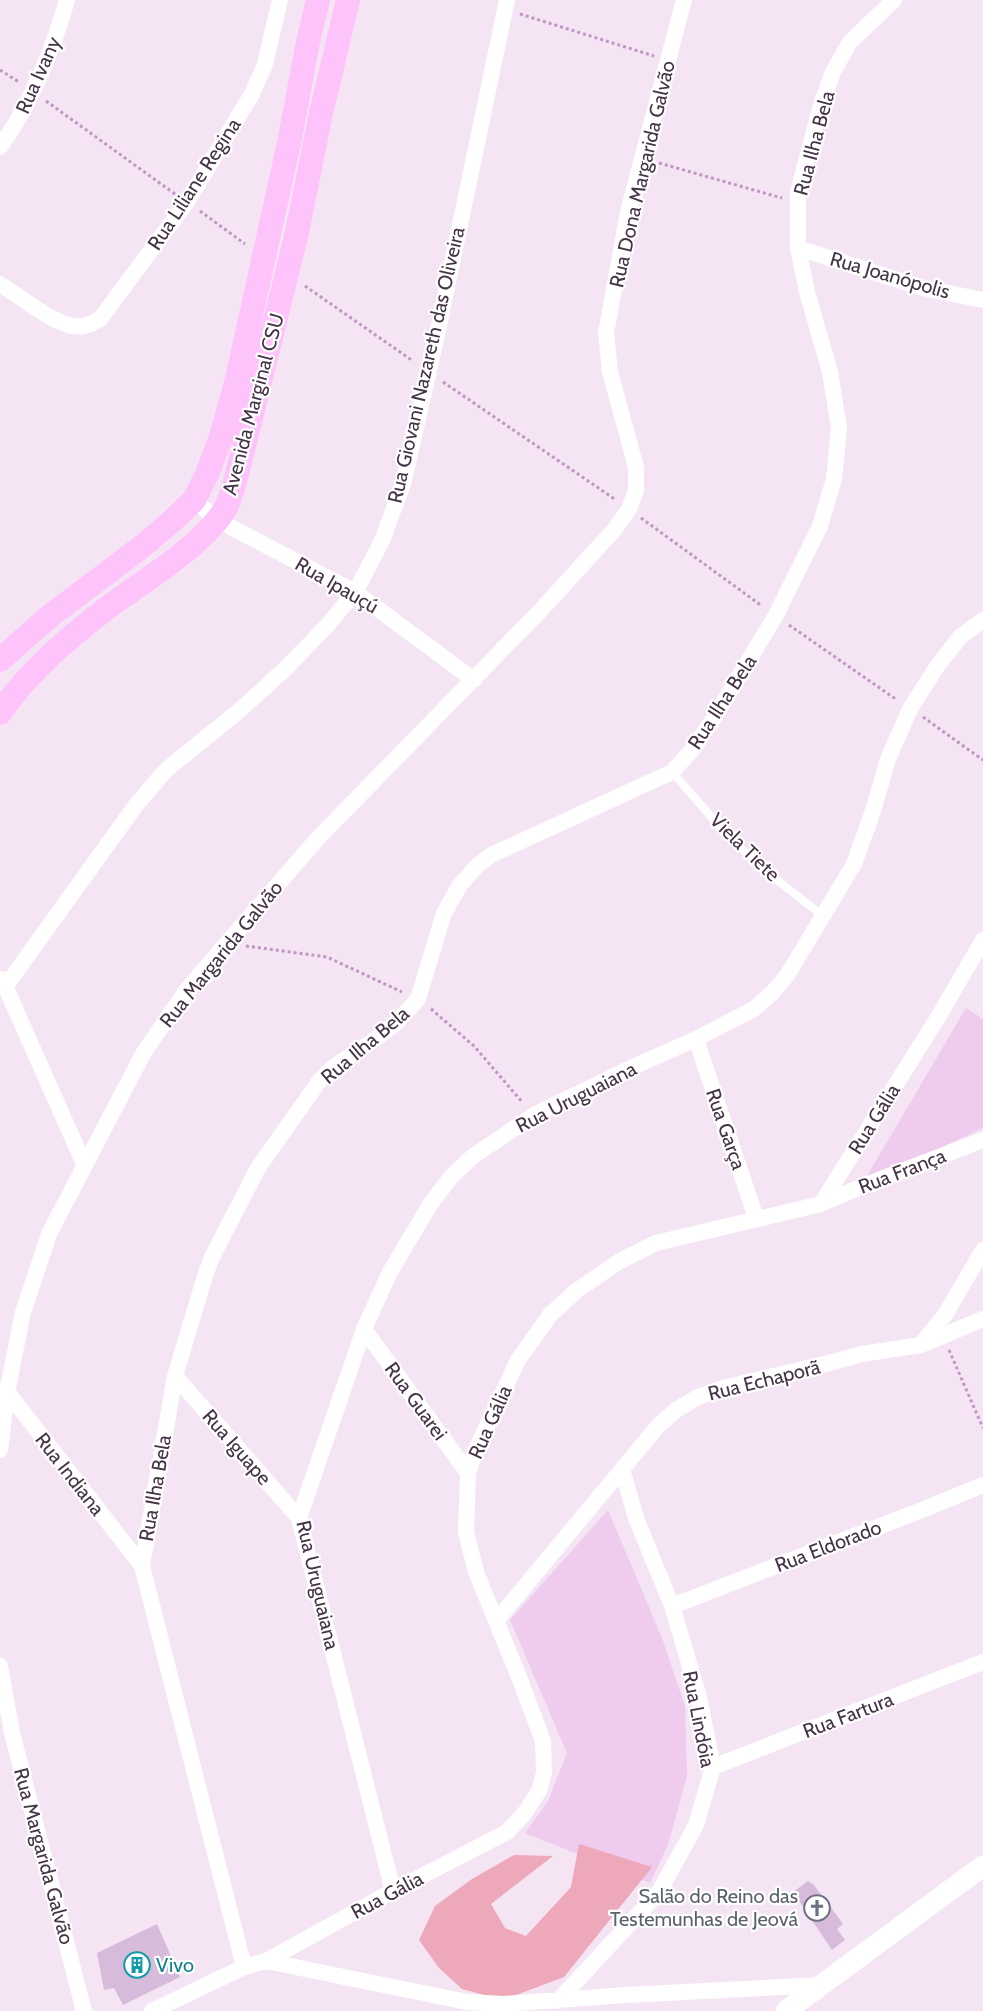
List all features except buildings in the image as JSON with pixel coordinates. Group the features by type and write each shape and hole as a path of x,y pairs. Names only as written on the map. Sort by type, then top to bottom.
{"main road":[{"name":"Avenida Marginal CSU","path":"0,660 50,616 144,545 194,500 207,474 237,379 318,0"},
{"name":"Avenida Marginal CSU","path":"0,713 25,681 63,644 177,557 217,520 230,497 296,237 321,113 348,0"}],"street":[{"name":"Rua Ivany","path":"0,147 33,92 54,45 67,0"},
{"name":"Rua Liliane Regina","path":"0,284 62,324 81,326 100,319 187,202 252,94 265,64 280,0"},
{"name":"Rua Dona Margarida Galvão","path":"499,654 615,529 636,491 636,467 610,372 606,333 628,212 684,0"},
{"name":"Rua Ilha Bela","path":"244,1967 142,1566 175,1376 208,1267 258,1168 321,1080 336,1065 396,1023 418,999 444,914 460,885 478,865 491,855 672,772 692,750 714,718 776,615 820,526 834,479 839,428 830,372 807,292 798,248 798,192 833,72 850,42 894,0"},
{"name":"Rua Giovani Nazareth das Oliveira","path":"3,981 136,805 166,770 240,710 326,627 355,592 381,543 404,484 505,4"},
{"name":"Rua Joanópolis","path":"798,248 923,288 983,300"},
{"name":"Rua Ipauçú","path":"194,500 217,520 355,592 474,680"},
{"name":"Rua Uruguaiana","path":"393,1891 299,1518 364,1329 390,1272 431,1203 472,1157 534,1115 696,1039 754,1009 773,992 788,974 854,864 888,759 910,709 938,665 961,636 983,620"},
{"name":"Rua Margarida Galvão","path":"0,1450 4,1387 27,1301 50,1234 84,1164 144,1052 189,987 318,838 499,654"},
{"name":"Rua Gália","path":"152,2011 244,1967 266,1960 507,1832 524,1814 538,1791 544,1773 543,1741 476,1572 466,1532 468,1473 475,1452 518,1360 550,1315 576,1291 620,1261 656,1244 821,1204 983,940"},
{"path":"3,981 84,1164"},
{"name":"Rua Garça","path":"696,1039 756,1218"},
{"name":"Rua França","path":"821,1204 983,1140"},
{"path":"921,1345 945,1315 983,1250"},
{"name":"Rua Echaporã","path":"496,1621 658,1426 676,1410 698,1397 723,1388 862,1354 921,1345 983,1319"},
{"name":"Rua Guarei","path":"364,1329 468,1473"},
{"name":"Rua Iguape","path":"175,1376 299,1518"},
{"name":"Rua Indiana","path":"4,1387 142,1566"},
{"name":"Rua Lindóia","path":"558,2001 659,1892 696,1825 713,1767 699,1697 672,1606 636,1518 622,1469"},
{"name":"Rua Eldorado","path":"672,1606 983,1485"},
{"name":"Rua Fartura","path":"713,1767 983,1662"},
{"name":"Rua Margarida Galvão","path":"0,1666 12,1733 84,2011"},
{"path":"0,1719 12,1733"},
{"path":"786,2011 983,1866"},
{"path":"266,1960 467,2002 504,2004 822,1985"}],"lane":[{"name":"Viela Tiete","path":"672,772 730,838 768,873 824,916"}],"path":[{"path":"505,4 669,60"},
{"path":"0,70 264,258"},
{"path":"643,158 798,202"},
{"path":"227,943 327,957 418,999 474,1046 534,1115"},
{"path":"944,1337 983,1428"}],"shaded area":[{"path":"966,1008 983,1019 983,1128 908,1163 867,1176"},
{"path":"608,1510 662,1638 685,1706 687,1776 668,1845 650,1883 525,1833 548,1801 567,1753 510,1620"},
{"path":"579,1844 652,1867 564,1977 503,2000 462,1989 439,1968 419,1940 435,1906 472,1879 514,1855 553,1856 491,1904 505,1928 526,1936 571,1887"}],"place":[{"name":"Salão do Reino das Testemunhas de Jeová","path":"817,1908"},
{"name":"Vivo","path":"137,1965"}]}
